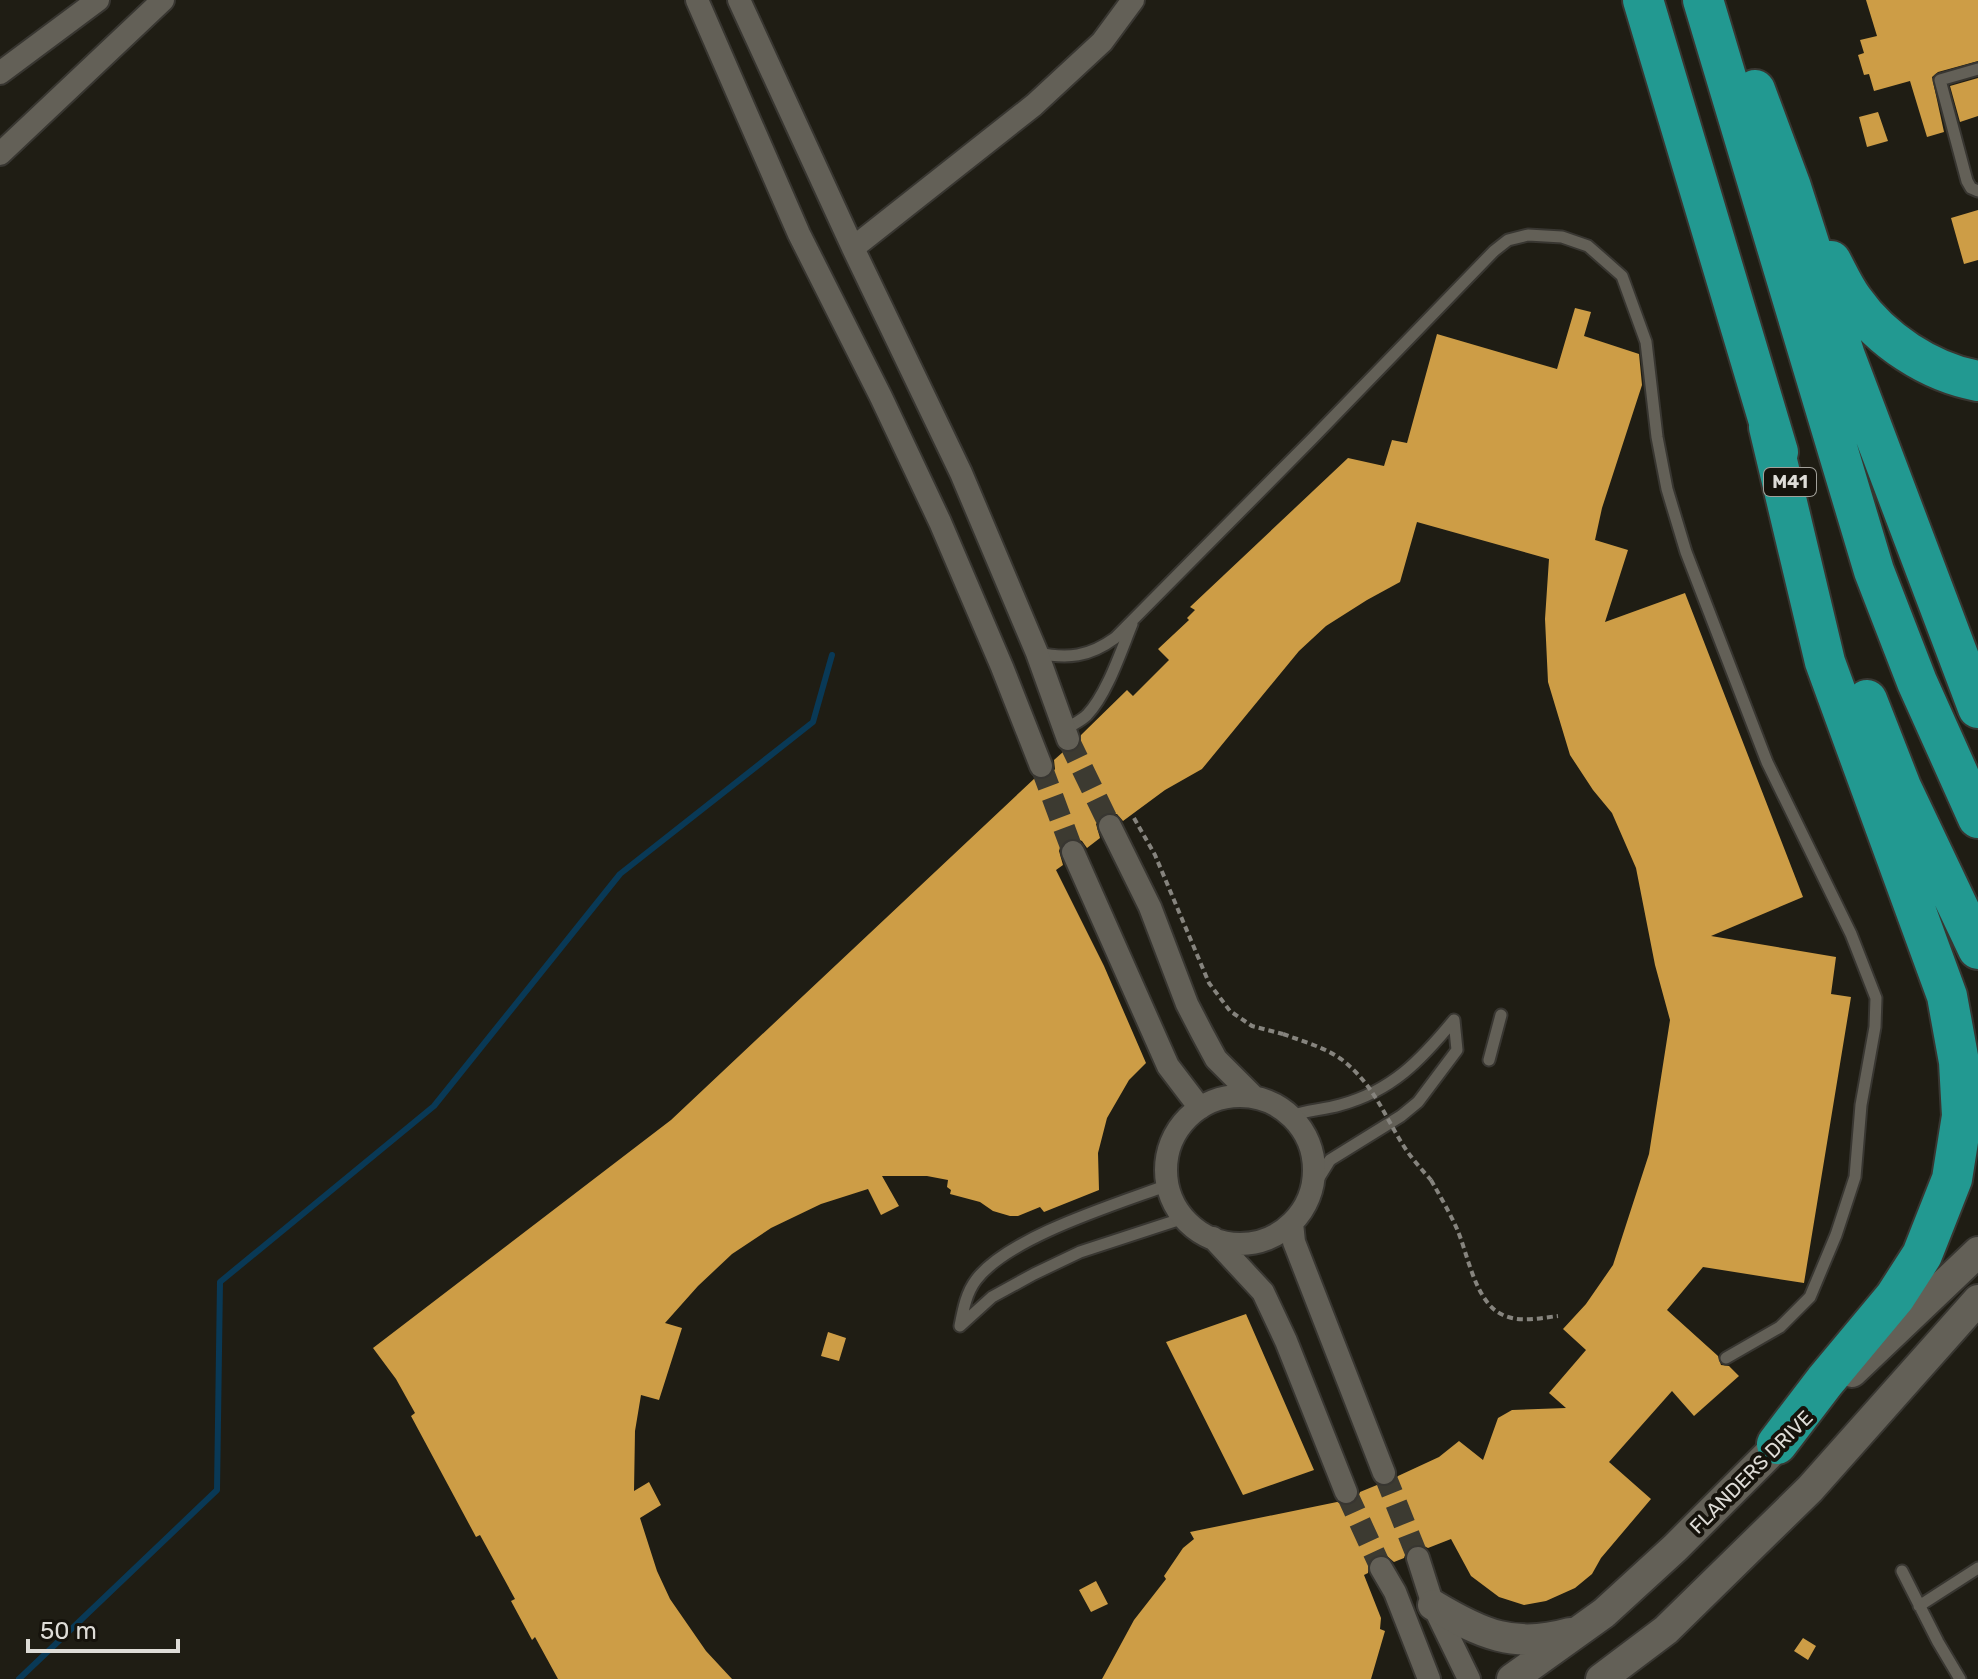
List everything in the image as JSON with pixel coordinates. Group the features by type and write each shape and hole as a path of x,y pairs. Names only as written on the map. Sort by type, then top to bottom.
{"highway":[{"name":"M41","path":"1643,0 1769,427 1896,773 1978,949"},
{"name":"M41","path":"1703,0 1874,571 1917,682 1978,818"},
{"path":"1721,0 1791,187 1845,356 1978,708"},
{"path":"1791,187 1851,299 1874,326 1921,360 1978,381"},
{"path":"1769,427 1825,662 1947,996 1959,1062 1962,1116 1952,1179 1922,1255 1895,1297 1777,1444"}],"street":[{"path":"0,73 98,0"},
{"path":"0,154 163,0"},
{"path":"697,0 799,234 940,522 1041,766"},
{"path":"739,0 961,473 1037,653 1067,734"},
{"path":"853,248 1034,105 1102,42 1133,0"},
{"path":"1110,826 1150,907 1187,1004 1216,1059 1254,1097 1291,1116 1307,1138 1311,1150 1312,1189 1292,1223 1259,1242 1231,1243 1213,1238 1184,1218 1175,1206 1166,1166 1179,1127 1200,1108 1226,1097 1254,1097"},
{"path":"1073,852 1168,1066 1200,1108"},
{"path":"1292,1223 1294,1242 1384,1473"},
{"path":"1213,1238 1263,1292 1286,1341 1346,1492"},
{"name":"FLANDERS DRIVE","path":"1512,1679 1604,1613 1675,1548 1777,1444 1978,1252"},
{"path":"1602,1679 1666,1630 1810,1489 1978,1300"},
{"path":"1418,1558 1433,1605 1469,1679"},
{"path":"1381,1568 1395,1592 1429,1679"},
{"path":"1433,1605 1467,1626 1496,1637 1550,1639 1577,1631"}],"lane":[{"path":"1978,69 1940,80 1967,181 1978,191"},
{"path":"1037,653 1066,657 1092,653 1115,638 1508,240 1528,235 1562,237 1588,246 1622,276 1646,342 1667,489 1686,552 1767,762 1851,934 1876,998 1875,1027 1861,1105 1855,1177 1836,1235 1810,1297 1780,1327 1726,1358"},
{"path":"1067,734 1091,710 1113,669 1135,616"},
{"path":"1489,1060 1501,1015"},
{"path":"1291,1116 1339,1105 1389,1086 1427,1052 1454,1020 1457,1050 1418,1102 1330,1160 1312,1189"},
{"path":"1168,1185 1058,1226 1010,1251 976,1280 965,1302 960,1326 992,1297 1034,1274 1080,1252 1184,1218"},
{"path":"1919,1606 1978,1568"},
{"path":"1902,1571 1960,1679"}],"path":[{"path":"1134,818 1155,855 1209,983 1230,1011 1252,1026 1312,1044 1340,1058 1377,1097 1406,1150 1431,1180 1458,1230 1471,1272 1484,1297 1500,1315 1521,1320 1558,1316"}],"building":[{"path":"1866,0 1978,0 1978,61 1938,72 1932,77 1944,132 1927,137 1910,81 1874,91 1869,74 1864,75 1858,55 1864,53 1860,40 1877,36"},
{"path":"1978,78 1978,116 1960,122 1950,86"},
{"path":"1878,112 1888,141 1867,147 1859,117"},
{"path":"1978,210 1978,260 1964,264 1951,218"},
{"path":"1575,308 1591,312 1584,336 1639,354 1642,385 1602,508 1595,540 1628,550 1605,622 1685,593 1803,897 1711,936 1836,957 1831,994 1851,997 1804,1283 1703,1267 1667,1310 1718,1356 1721,1365 1729,1366 1739,1376 1694,1416 1672,1391 1609,1462 1651,1499 1601,1558 1592,1574 1575,1588 1546,1601 1524,1605 1499,1597 1471,1576 1451,1539 1428,1548 1413,1545 1407,1549 1404,1558 1394,1562 1387,1556 1373,1556 1368,1573 1364,1575 1381,1618 1380,1629 1385,1631 1371,1679 1102,1679 1134,1620 1166,1579 1164,1576 1183,1548 1194,1539 1190,1532 1337,1502 1350,1505 1357,1500 1360,1492 1377,1485 1390,1486 1398,1476 1439,1457 1459,1441 1483,1460 1498,1418 1512,1410 1566,1408 1549,1393 1586,1350 1563,1329 1586,1304 1613,1265 1649,1154 1670,1020 1655,965 1636,868 1612,813 1570,755 1548,682 1545,619 1549,559 1417,522 1400,582 1326,626 1299,651 1202,769 1165,790 1123,821 1117,814 1103,814 1096,824 1100,838 1087,848 1075,838 1061,844 1059,851 1063,865 1056,870 1104,966 1146,1063 1129,1080 1107,1118 1098,1153 1099,1190 1044,1212 1040,1207 1010,1216 993,1211 980,1202 950,1194 948,1180 927,1176 882,1176 899,1206 881,1215 868,1189 821,1204 771,1228 732,1254 665,1323 682,1328 659,1400 641,1395 635,1431 634,1491 649,1482 661,1505 640,1518 657,1571 670,1599 706,1651 732,1679 558,1679 535,1637 532,1640 511,1601 515,1599 480,1535 476,1537 411,1416 415,1413 396,1379 373,1348 671,1120 1035,778 1045,779 1051,775 1055,769 1054,760 1063,752 1078,749 1081,735 1127,690 1133,696 1169,660 1158,649 1189,620 1187,618 1195,610 1190,607 1348,458 1384,466 1392,440 1407,443 1437,334 1557,369"},
{"path":"1246,1314 1314,1470 1243,1495 1166,1342"},
{"path":"828,1332 846,1338 839,1361 821,1356"},
{"path":"1096,1581 1108,1604 1091,1612 1079,1590"},
{"path":"1803,1638 1816,1646 1808,1660 1794,1651"}],"waterway":[{"path":"19,1679 217,1490 220,1282 434,1106 620,874 813,722 832,655"}],"tunnel":[{"path":"1068,739 1110,826"},
{"path":"1041,766 1073,852"},
{"path":"1384,1473 1418,1558"},
{"path":"1346,1492 1381,1568"}]}
